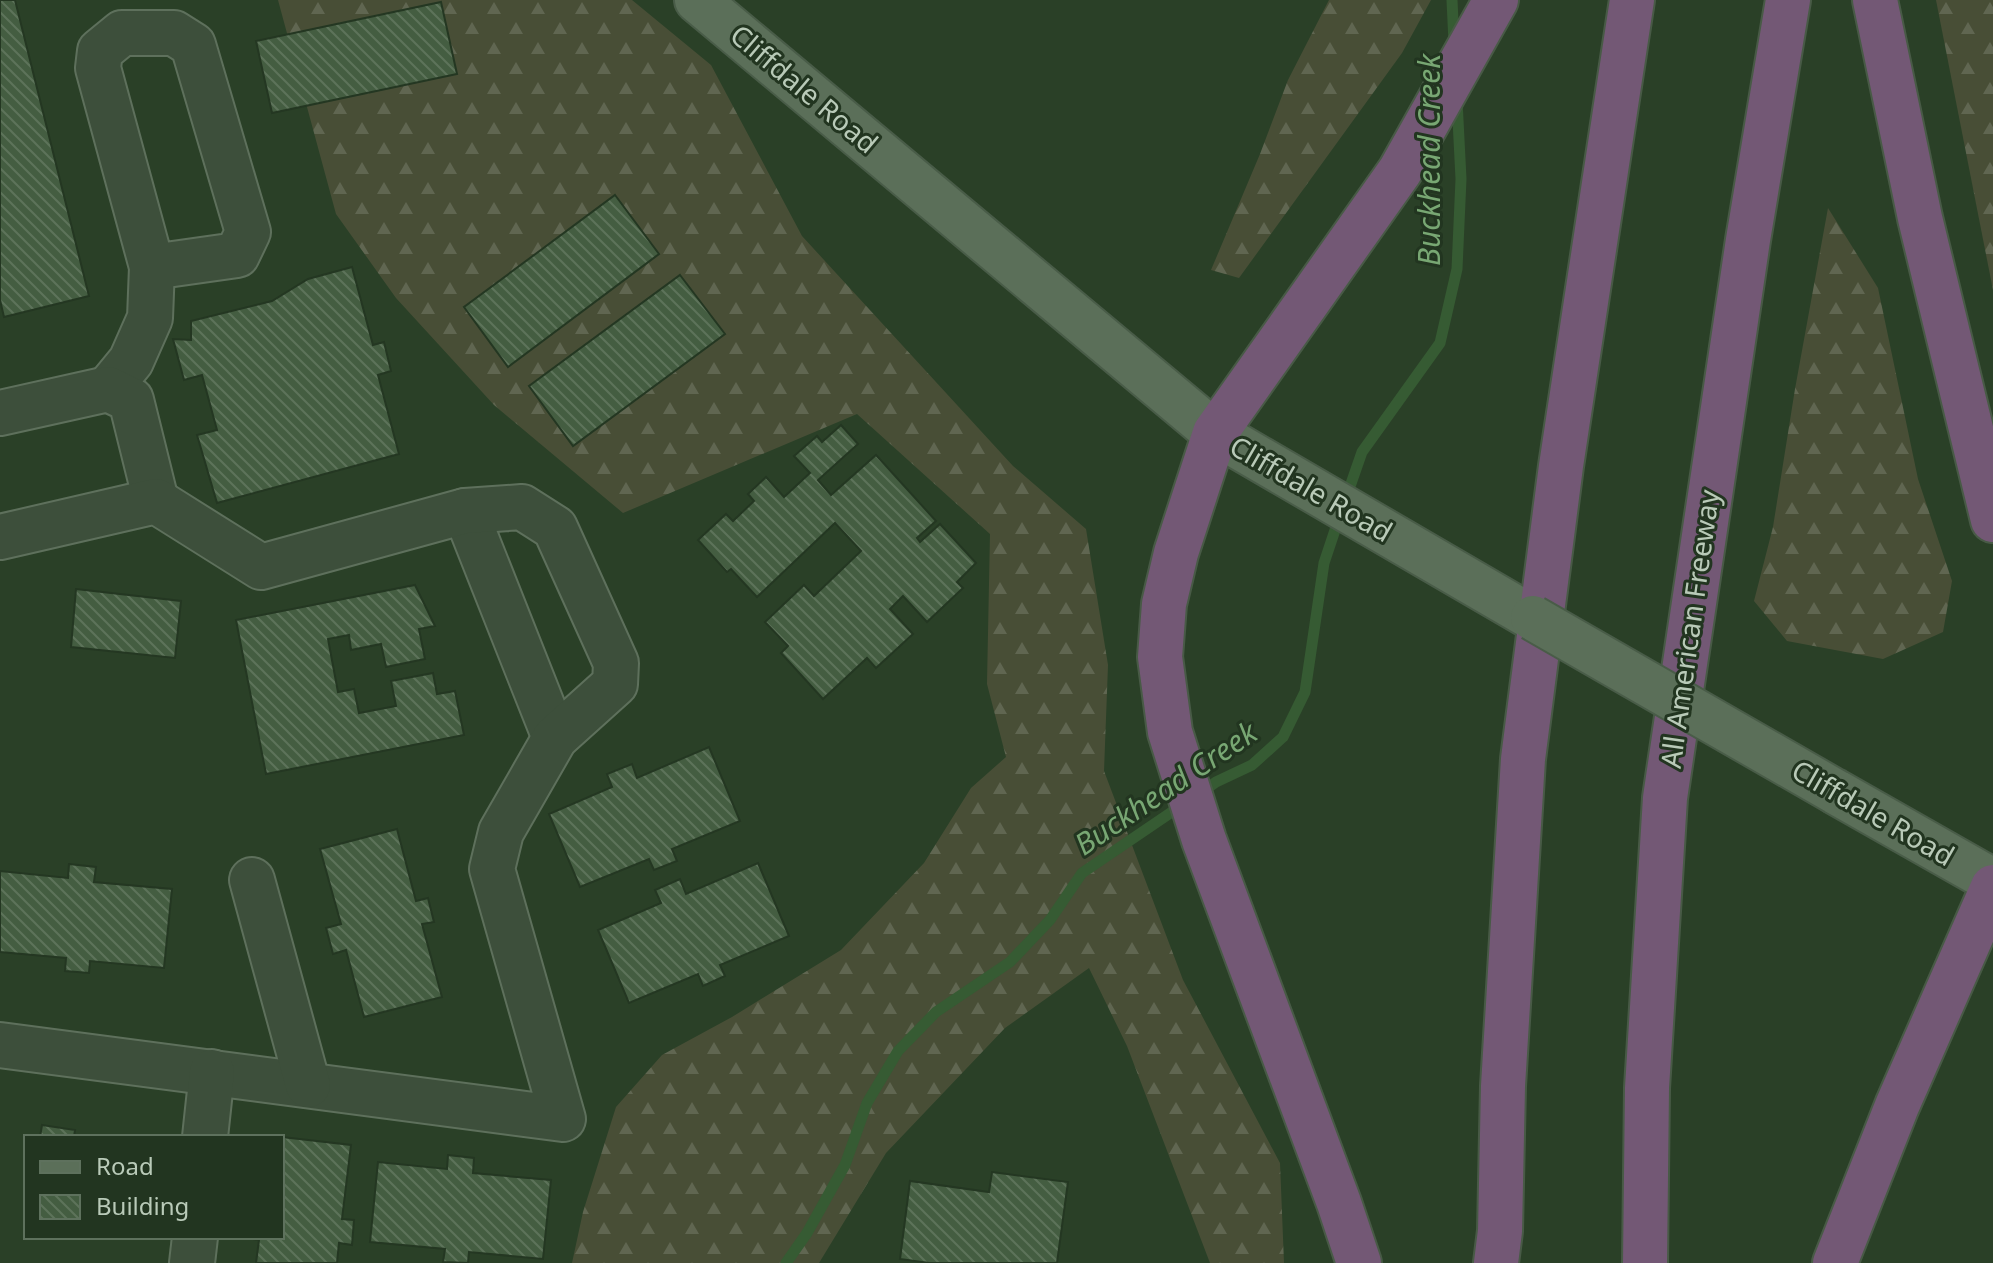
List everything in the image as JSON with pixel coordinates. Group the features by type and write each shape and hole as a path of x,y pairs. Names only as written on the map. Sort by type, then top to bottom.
{"highway":[{"path":"1359,1263 1204,840 1170,732 1160,657 1164,604 1176,553 1215,433 1400,171 1496,0"},
{"path":"1496,1263 1500,1231 1503,1086 1523,759 1561,466 1632,0"},
{"name":"All American Freeway","path":"1645,1263 1647,1088 1665,798 1745,255 1788,0"},
{"path":"1875,0 1920,218 1993,520"},
{"path":"1835,1263 1897,1106 1993,887"}],"main road":[{"name":"Cliffdale Road","path":"697,0 1215,433 1993,881"}],"lane":[{"path":"0,413 108,389 131,361 150,318 152,267 98,68 100,51 122,33 174,33 193,45 248,232 237,255 152,267"},
{"path":"0,1045 563,1119 492,869 501,832 555,738 615,684 616,663 555,528 522,507 465,511 261,567 156,501 131,400 108,389"},
{"path":"0,537 156,501"},
{"path":"465,511 555,738"},
{"path":"252,880 308,1085"},
{"path":"205,1135 212,1072"},
{"path":"192,1263 195,1239"}],"green space":[{"path":"278,0 632,0 711,65 802,236 1013,466 1086,529 1108,665 1104,771 1183,980 1280,1163 1284,1263 1210,1263 1127,1046 1089,968 1005,1028 886,1153 819,1263 572,1263 583,1212 616,1107 662,1055 732,1017 841,950 924,863 971,788 1006,757 987,684 990,534 857,414 623,513 494,405 396,298 336,214"},
{"path":"1329,0 1431,0 1402,53 1239,278 1211,270 1288,80"},
{"path":"1936,0 1993,0 1993,290"},
{"path":"1828,208 1878,288 1918,479 1952,581 1943,632 1883,659 1787,641 1754,601 1773,527"}],"building":[{"path":"0,0 15,0 89,296 4,317 0,300"},
{"path":"441,2 457,74 272,113 256,41"},
{"path":"615,195 659,254 508,367 464,307"},
{"path":"352,267 373,345 384,342 391,371 378,375 399,454 217,503 197,435 217,430 202,375 184,380 173,339 191,340 191,321 272,301 308,279"},
{"path":"680,275 725,334 573,446 529,386"},
{"path":"841,425 858,444 818,480 831,495 876,455 936,521 917,538 920,542 940,524 976,563 957,582 963,588 927,622 903,596 890,609 913,634 876,668 867,658 823,699 781,653 788,646 765,622 804,585 814,596 861,551 835,523 757,597 731,569 727,572 698,540 726,514 733,521 754,501 748,494 766,477 784,497 810,473 794,456 817,436 822,442"},
{"path":"415,585 435,626 419,629 425,659 386,667 381,644 351,650 349,635 328,639 338,692 354,689 359,713 396,706 391,681 433,673 437,694 455,691 464,735 266,774 236,620"},
{"path":"76,589 181,601 175,658 71,647"},
{"path":"709,747 740,821 672,849 677,861 654,870 649,859 580,887 549,814 612,787 607,774 632,764 637,778"},
{"path":"397,829 416,901 428,898 434,922 422,924 442,997 364,1017 346,950 333,954 326,928 341,924 320,849"},
{"path":"758,863 789,936 720,965 725,976 703,986 698,974 629,1003 598,930 661,903 655,890 680,879 686,894"},
{"path":"69,864 96,867 94,882 172,889 164,968 90,961 89,973 65,971 66,958 0,952 0,871 68,878"},
{"path":"42,1125 75,1130 74,1135 40,1135"},
{"path":"284,1137 351,1145 342,1219 354,1220 352,1245 339,1243 337,1263 256,1263 259,1240 252,1239 284,1239"},
{"path":"448,1155 474,1158 473,1173 551,1180 543,1259 469,1252 468,1263 443,1262 445,1249 370,1242 378,1162 447,1169"},
{"path":"992,1172 1068,1182 1057,1263 929,1263 900,1259 910,1181 989,1192"}],"waterway":[{"name":"Buckhead Creek","path":"1452,0 1454,43"},
{"name":"Buckhead Creek","path":"1346,498 1362,452 1440,343 1457,269 1461,179 1457,100"},
{"name":"Buckhead Creek","path":"1199,794 1252,765 1283,737 1305,692 1324,563 1339,518"},
{"name":"Buckhead Creek","path":"786,1263 807,1233 845,1165 867,1103 898,1051 936,1012 1010,962 1050,920 1082,873 1185,803"}]}
